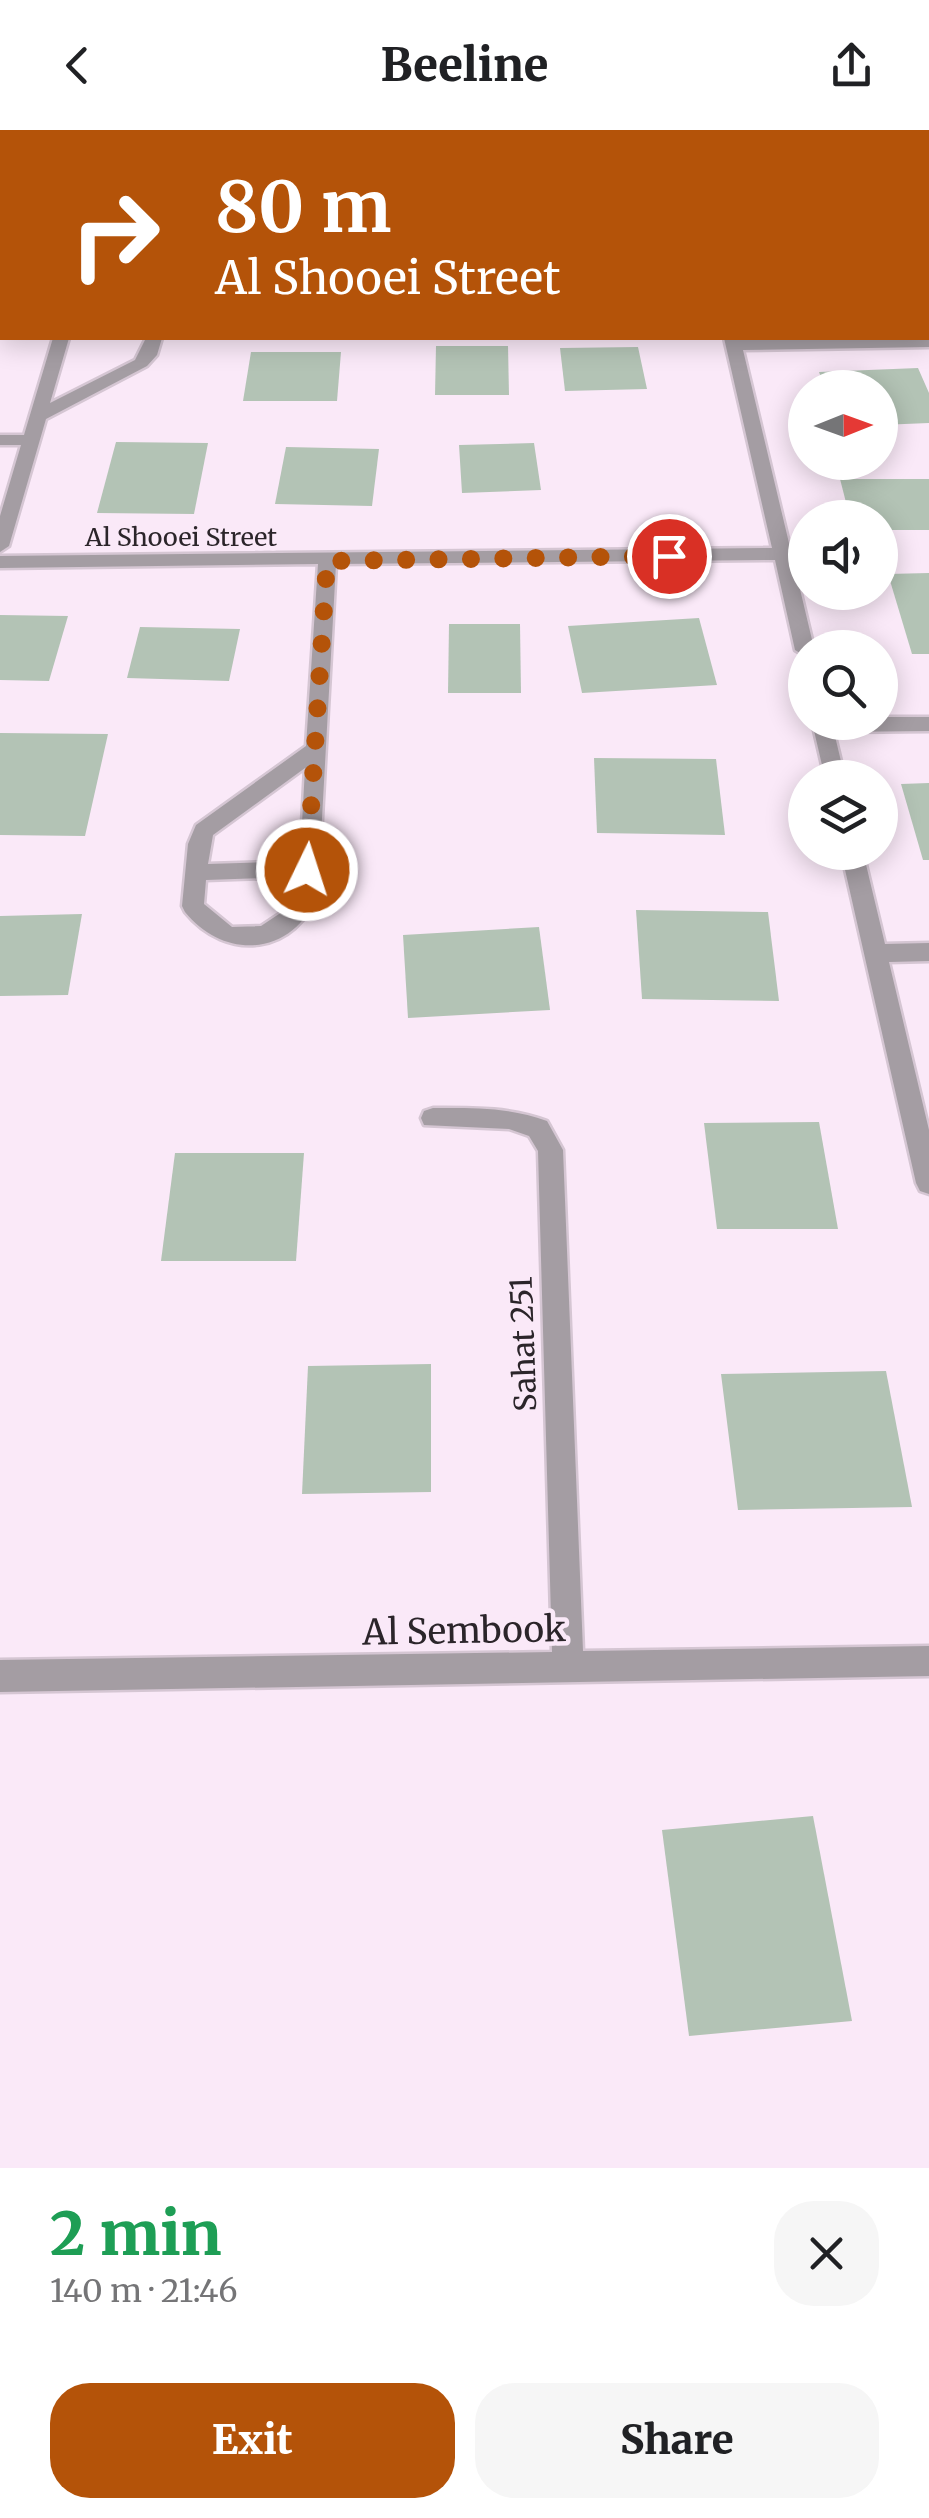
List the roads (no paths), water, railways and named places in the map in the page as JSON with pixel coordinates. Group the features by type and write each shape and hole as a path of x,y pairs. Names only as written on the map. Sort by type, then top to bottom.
{"street":[{"path":"0,546 60,340"},
{"path":"38,416 141,362 149,355 153,340"},
{"path":"800,630 733,341 929,342"},
{"path":"0,440 31,440"},
{"name":"Al Shooei Street","path":"0,562 783,554"},
{"path":"316,749 204,832 194,906 209,926 227,936 249,938 283,926 302,906 316,749 327,561"},
{"path":"898,724 929,724"},
{"path":"196,872 307,870"},
{"path":"856,870 929,1184"},
{"path":"875,953 929,952"},
{"name":"Sahat 251","path":"433,1118 509,1118 538,1128 550,1150 568,1667"},
{"name":"Al Sembook","path":"0,1676 929,1661"}]}
